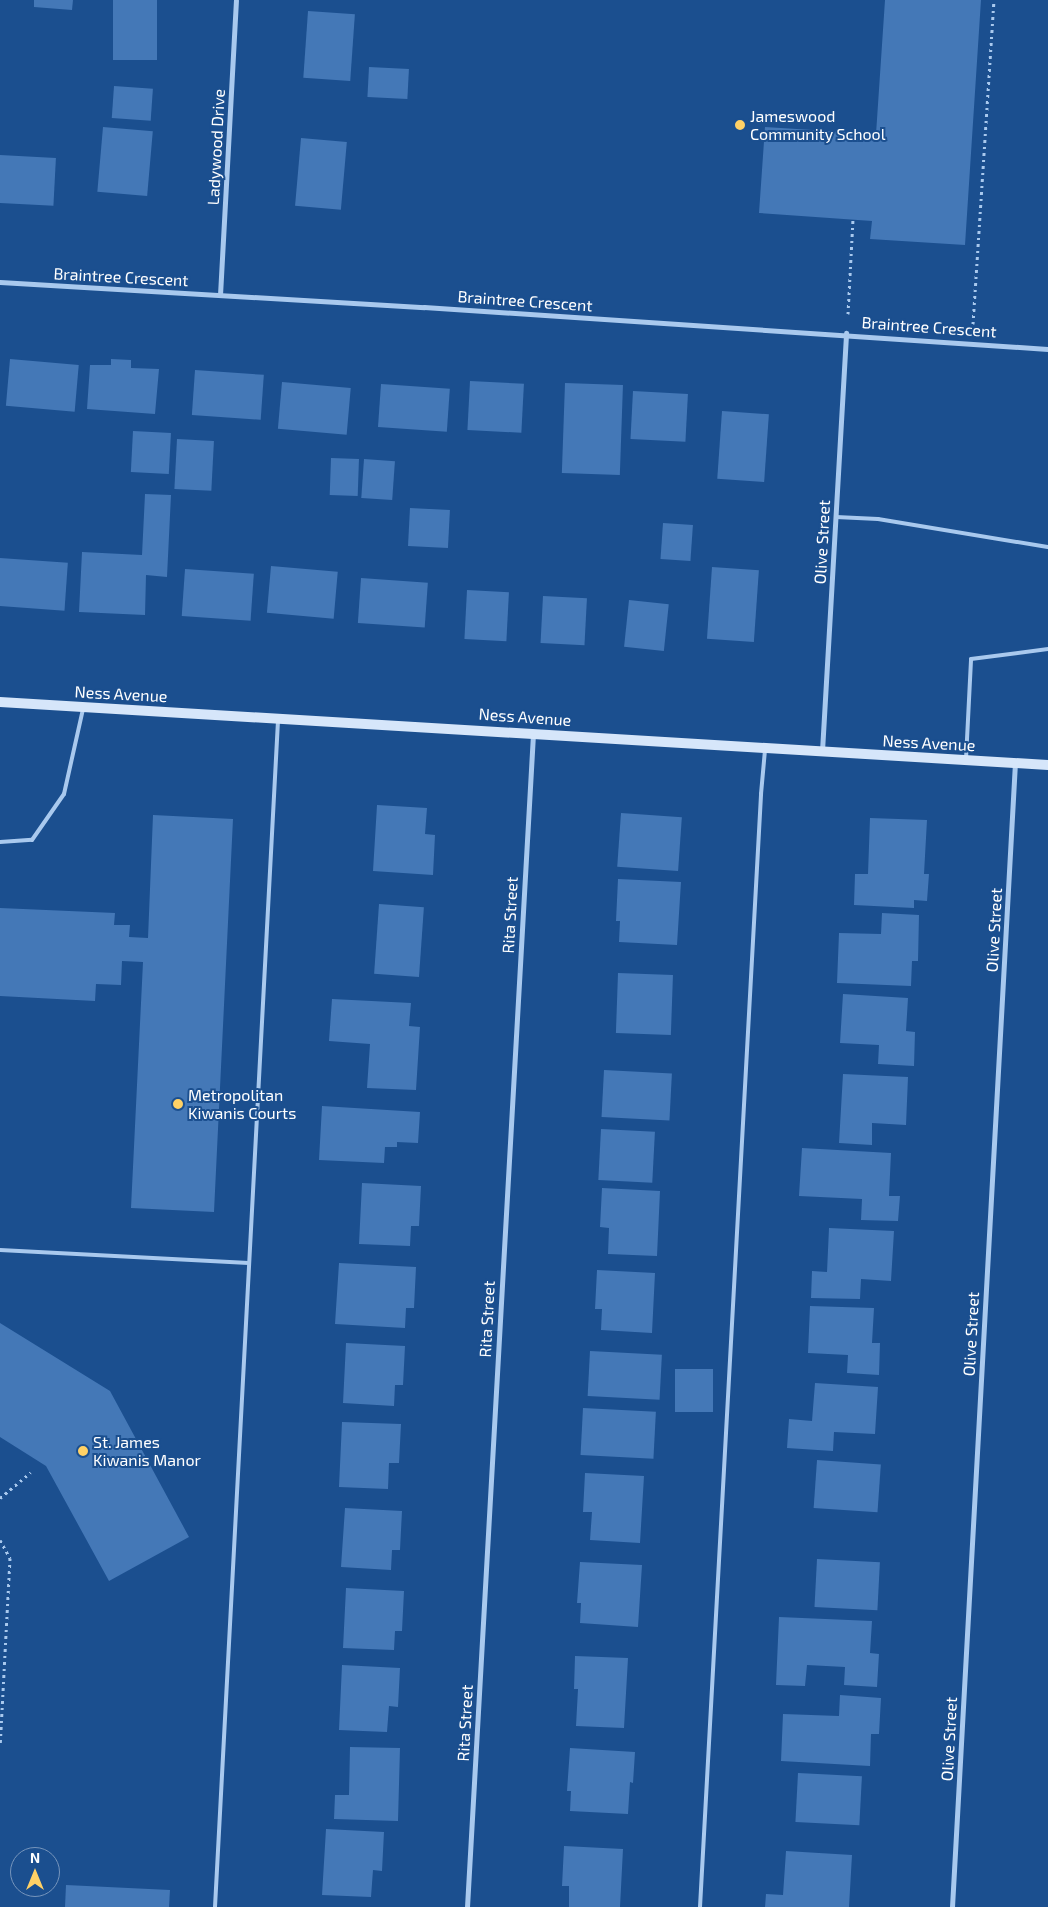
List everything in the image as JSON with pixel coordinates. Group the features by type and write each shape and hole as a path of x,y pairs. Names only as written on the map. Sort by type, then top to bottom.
{"main road":[{"name":"Ness Avenue","path":"0,702 533,732 1048,765"}],"street":[{"name":"Ladywood Drive","path":"220,295 236,0"},
{"name":"Braintree Crescent","path":"0,282 846,334 1048,349"},
{"name":"Olive Street","path":"822,752 846,334"},
{"name":"Rita Street","path":"467,1907 533,732"},
{"name":"Olive Street","path":"952,1907 1015,763"}],"lane":[{"path":"836,517 878,519 1048,547"},
{"path":"966,760 971,659 1048,649"},
{"path":"0,842 32,840 64,794 84,707"},
{"path":"215,1907 278,718"},
{"path":"700,1907 761,794 766,748"},
{"path":"0,1250 249,1263"}],"path":[{"path":"972,343 994,0"},
{"path":"846,334 853,220"},
{"path":"0,1498 31,1472"},
{"path":"0,1540 10,1558 0,1746"}],"building":[{"path":"34,0 73,0 72,10 34,7"},
{"path":"113,0 157,0 157,60 113,60"},
{"path":"885,0 981,0 965,245 870,239 872,221 759,213 765,127 876,134"},
{"path":"308,11 355,14 350,81 303,78"},
{"path":"369,67 409,69 407,99 367,97"},
{"path":"114,86 153,89 151,121 112,118"},
{"path":"103,127 153,131 147,196 97,192"},
{"path":"301,138 347,142 341,210 295,206"},
{"path":"0,155 56,158 53,206 0,203"},
{"path":"10,359 79,365 75,412 6,406"},
{"path":"111,359 131,360 131,368 159,369 155,414 87,409 90,365 111,365"},
{"path":"195,370 264,375 261,420 192,415"},
{"path":"470,381 524,384 521,433 467,430"},
{"path":"282,382 351,388 347,435 278,429"},
{"path":"565,383 623,385 620,475 562,473"},
{"path":"381,384 450,389 447,432 378,427"},
{"path":"633,391 688,394 685,442 630,439"},
{"path":"722,411 769,414 764,482 717,479"},
{"path":"133,431 171,433 169,474 131,472"},
{"path":"177,439 214,441 211,491 174,489"},
{"path":"331,458 359,459 358,496 330,495"},
{"path":"364,459 395,461 392,500 361,498"},
{"path":"145,494 171,495 167,577 146,575 145,615 79,612 82,552 142,555"},
{"path":"410,508 450,510 448,548 408,546"},
{"path":"663,523 693,525 690,561 660,559"},
{"path":"0,558 68,563 64,611 0,606"},
{"path":"271,566 338,572 334,619 267,613"},
{"path":"712,567 759,570 754,642 707,639"},
{"path":"185,569 254,574 251,621 182,616"},
{"path":"361,578 428,583 425,628 358,623"},
{"path":"467,590 509,592 506,641 464,639"},
{"path":"543,596 587,598 584,645 541,643"},
{"path":"629,600 669,604 664,651 624,647"},
{"path":"377,805 427,808 425,834 435,835 433,875 373,871"},
{"path":"621,813 682,817 678,871 617,867"},
{"name":"Metropolitan Kiwanis Courts","path":"153,815 233,819 214,1212 131,1208 143,962 122,961 121,985 96,984 95,1001 0,996 0,908 115,913 114,925 130,925 129,937 148,938"},
{"path":"870,818 927,820 924,874 929,874 927,901 914,900 914,908 854,905 855,874 868,874"},
{"path":"618,879 681,882 677,945 619,942 620,921 616,921"},
{"path":"379,904 424,907 419,977 374,974"},
{"path":"882,913 919,915 918,961 912,961 911,986 837,983 839,933 881,934"},
{"path":"618,973 673,975 671,1035 616,1033"},
{"path":"843,994 908,998 906,1031 915,1032 914,1066 878,1064 879,1045 840,1043"},
{"path":"332,999 411,1003 409,1026 420,1027 416,1090 367,1088 370,1044 329,1041"},
{"path":"604,1070 672,1074 669,1120 602,1117"},
{"path":"843,1074 908,1077 906,1125 872,1123 872,1145 839,1143"},
{"path":"322,1106 420,1112 418,1143 397,1142 397,1147 385,1147 384,1163 319,1160"},
{"path":"601,1129 655,1132 652,1183 598,1180"},
{"path":"802,1148 891,1153 889,1196 900,1196 898,1221 861,1220 862,1199 799,1196"},
{"path":"362,1183 421,1186 419,1226 411,1226 410,1246 359,1244"},
{"path":"602,1188 660,1191 657,1256 608,1254 609,1228 600,1227"},
{"path":"829,1228 894,1231 891,1281 861,1279 860,1299 811,1298 812,1271 827,1272"},
{"path":"339,1263 416,1267 414,1308 406,1308 405,1328 335,1324"},
{"path":"597,1270 655,1273 652,1333 601,1330 602,1309 595,1309"},
{"path":"810,1306 874,1308 872,1343 880,1343 879,1375 847,1373 848,1355 808,1353"},
{"name":"St. James Kiwanis Manor","path":"0,1323 110,1391 189,1537 109,1581 46,1466 0,1437"},
{"path":"346,1343 405,1346 403,1385 395,1385 394,1406 343,1403"},
{"path":"590,1351 662,1355 660,1400 588,1396"},
{"path":"675,1369 713,1369 713,1412 675,1412"},
{"path":"815,1383 878,1387 875,1434 834,1432 833,1451 787,1448 789,1419 812,1421"},
{"path":"583,1408 656,1412 653,1459 581,1455"},
{"path":"342,1422 401,1424 399,1463 389,1463 388,1489 339,1487"},
{"path":"817,1460 881,1464 877,1512 814,1508"},
{"path":"585,1473 644,1476 640,1543 590,1540 592,1512 583,1512"},
{"path":"345,1508 402,1511 400,1550 392,1550 391,1570 341,1567"},
{"path":"817,1559 880,1562 877,1610 814,1607"},
{"path":"580,1562 642,1565 638,1627 580,1623 581,1603 577,1603"},
{"path":"346,1588 404,1591 402,1631 395,1631 394,1650 343,1648"},
{"path":"779,1617 872,1621 870,1653 879,1654 877,1687 844,1685 845,1667 807,1665 805,1686 776,1685"},
{"path":"575,1656 628,1658 624,1728 576,1726 578,1689 574,1689"},
{"path":"342,1665 400,1668 398,1707 389,1706 387,1732 339,1730"},
{"path":"840,1695 881,1698 879,1734 871,1734 870,1766 781,1761 783,1714 839,1716"},
{"path":"350,1747 400,1748 398,1821 334,1819 335,1795 349,1795"},
{"path":"570,1748 635,1752 633,1783 630,1782 628,1814 570,1811 571,1791 567,1791"},
{"path":"798,1773 862,1776 859,1825 795,1822"},
{"path":"326,1829 384,1832 382,1871 373,1870 371,1897 322,1895"},
{"path":"564,1846 623,1849 620,1907 569,1907 569,1886 562,1886"},
{"path":"786,1851 852,1855 849,1907 765,1907 766,1894 783,1895"},
{"path":"66,1885 170,1890 169,1907 65,1907"}],"place":[{"name":"Jameswood Community School","path":"740,125"},
{"name":"Metropolitan Kiwanis Courts","path":"178,1104"},
{"name":"St. James Kiwanis Manor","path":"83,1451"}]}
